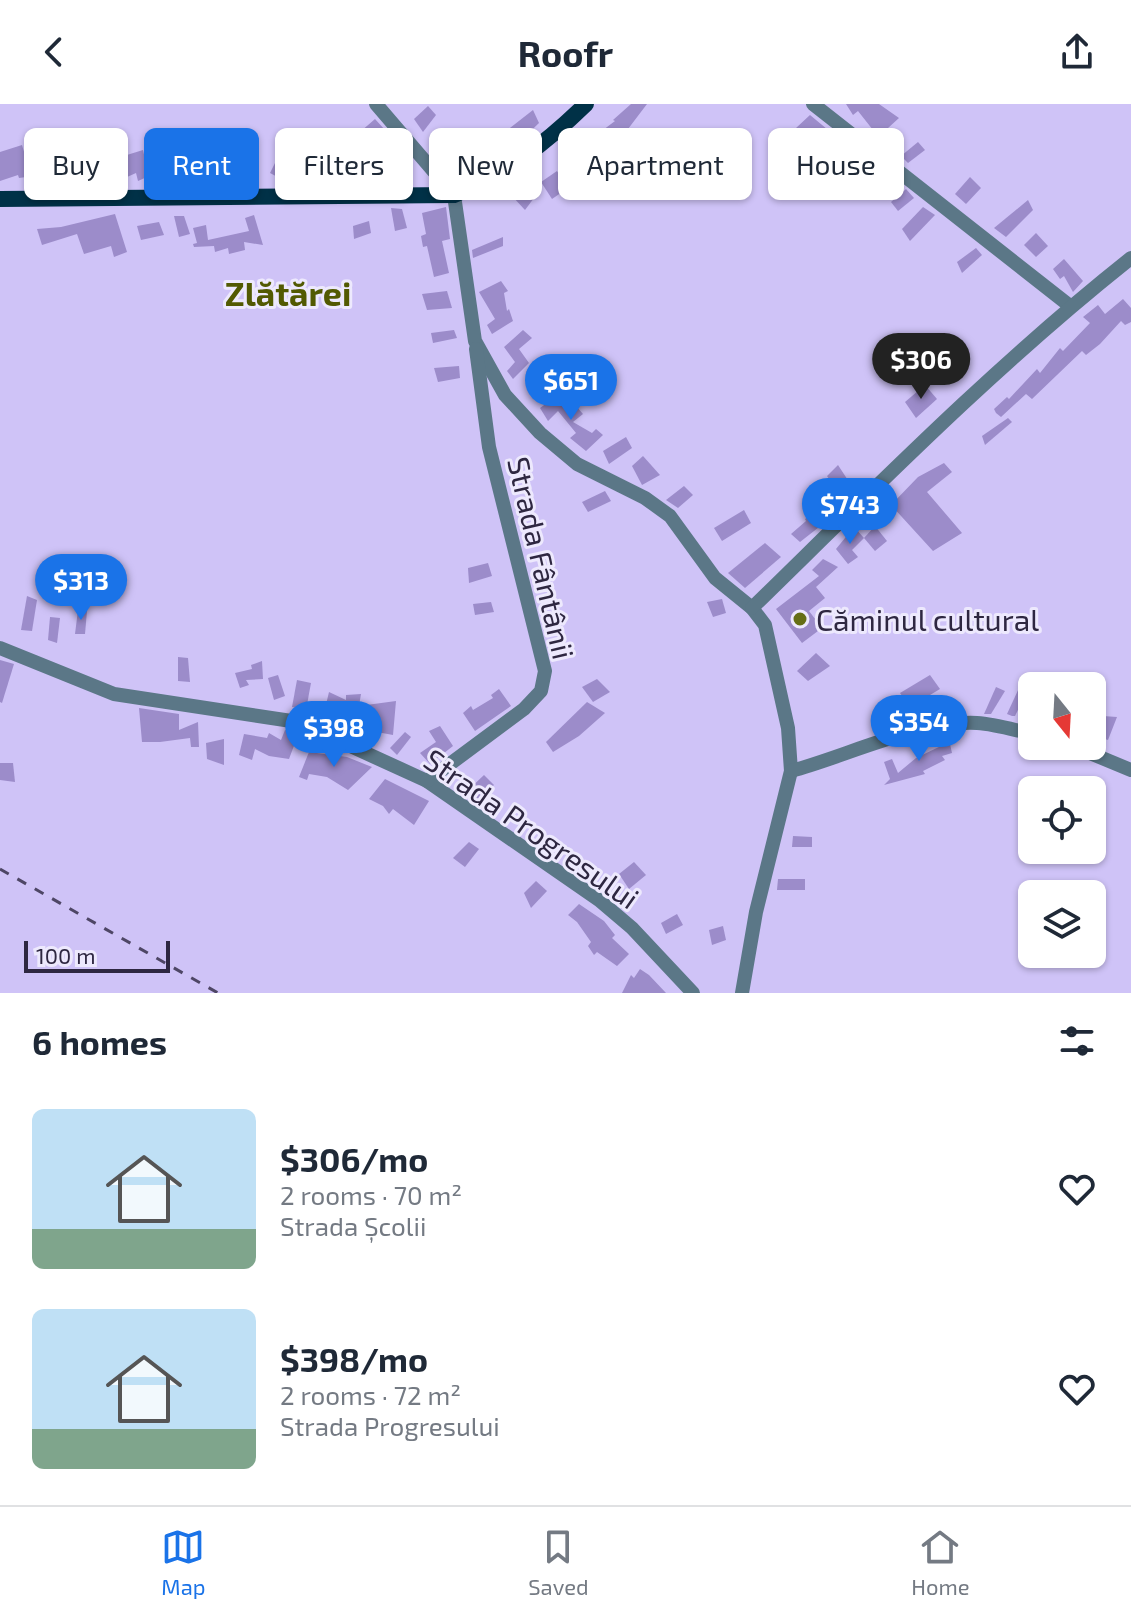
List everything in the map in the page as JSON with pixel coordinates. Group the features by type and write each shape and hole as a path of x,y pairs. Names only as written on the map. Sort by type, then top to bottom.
{"main road":[{"path":"542,145 586,104"},
{"path":"0,199 429,195"}],"street":[{"path":"376,104 429,166"},
{"path":"813,104 1070,306"},
{"name":"Strada Fântânii","path":"427,781 524,709 541,691 545,671 489,447 455,200"},
{"path":"752,608 941,423 1070,306 1131,258"},
{"path":"475,341 505,395 540,433 577,464 645,498 670,516 715,578 752,608 765,625 788,728 791,771 756,912 742,993"},
{"name":"Strada Progresului","path":"0,648 114,694 298,722 427,781 599,900 632,928 693,993"},
{"path":"791,771 832,760 900,735 943,725 977,723 1018,731"},
{"path":"1106,760 1131,770"}],"building":[{"path":"631,104 647,104 629,128 606,128"},
{"path":"846,104 879,104 899,118 888,128 871,128 858,111 853,115"},
{"path":"428,106 436,115 423,132 414,119"},
{"path":"533,110 539,123 534,128 510,128"},
{"path":"810,115 826,128 796,128"},
{"path":"375,119 383,128 365,128"},
{"path":"918,142 925,150 908,163 904,154"},
{"path":"22,145 24,177 19,178 18,175 0,181 0,152"},
{"path":"143,150 144,178 138,181 136,173 128,177 128,155"},
{"path":"557,171 558,195 552,199 542,181"},
{"path":"970,177 981,188 966,204 955,194"},
{"path":"906,189 914,198 898,211 891,202 904,200"},
{"path":"516,200 532,200 525,210"},
{"path":"1028,200 1033,210 1006,237 994,228"},
{"path":"446,207 450,239 442,241 449,273 434,277 427,246 423,247 421,236 426,234 422,213"},
{"path":"923,207 935,215 910,241 902,229"},
{"path":"391,208 402,209 407,228 395,231"},
{"path":"115,214 127,252 114,257 111,246 84,254 77,234 42,245 37,229 61,227"},
{"path":"254,215 263,245 244,242 245,250 229,254 228,248 215,252 214,246 194,247 193,244 197,243 193,228 206,225 208,240 249,231 245,218"},
{"path":"174,216 184,216 190,234 179,237"},
{"path":"369,221 371,233 354,239 353,226"},
{"path":"159,222 164,235 141,240 137,226"},
{"path":"1036,233 1048,246 1036,257 1024,245"},
{"path":"503,237 503,246 473,258 472,250"},
{"path":"976,248 982,255 962,273 957,262"},
{"path":"1064,259 1083,281 1073,292 1064,276 1060,279 1053,269"},
{"path":"501,281 508,291 504,293 507,311 509,309 513,321 492,334 487,325 495,319 479,292"},
{"path":"447,291 452,308 427,310 422,294"},
{"path":"1123,299 1131,308 1131,322 1125,325 1121,321 1086,355 1082,351 1032,399 1026,394 1001,417 996,413 994,409 1007,397 1009,399 1037,369 1040,373 1060,348 1063,351 1090,323 1083,317 1098,305 1105,314"},
{"path":"454,330 457,338 433,343 431,333"},
{"path":"523,330 532,338 519,349 529,363 513,379 507,371 515,362 504,347"},
{"path":"542,357 556,372 536,387 526,372"},
{"path":"459,366 460,378 438,382 434,368"},
{"path":"925,385 937,399 916,418 905,402"},
{"path":"558,395 570,410 576,406 583,414 573,422 592,433 596,429 603,435 586,451 570,438 576,433 558,411 548,421 540,408"},
{"path":"1008,418 1012,422 985,445 982,436"},
{"path":"626,437 632,448 609,464 603,451"},
{"path":"643,456 660,475 642,485 632,466"},
{"path":"944,463 952,472 927,492 962,533 933,551 891,505 918,477"},
{"path":"838,465 855,491 828,520 800,542 791,534 820,509 816,503 836,489 827,476"},
{"path":"684,486 693,495 678,508 666,500"},
{"path":"605,491 611,501 588,512 582,502"},
{"path":"744,510 751,523 722,541 714,528"},
{"path":"536,523 540,537 526,539 521,524"},
{"path":"875,526 887,541 875,551 864,538"},
{"path":"854,527 864,538 852,550 858,557 848,564 836,549"},
{"path":"765,543 781,557 745,588 728,573"},
{"name":"Căminul cultural","path":"823,559 838,567 816,587 825,598 809,611 822,628 802,643 776,609 819,576 812,570"},
{"path":"488,563 492,576 469,583 468,568"},
{"path":"27,596 37,600 32,631 21,630"},
{"path":"722,599 726,613 713,617 707,602"},
{"path":"491,602 494,612 475,615 473,604"},
{"path":"78,610 87,611 85,634 75,634"},
{"path":"50,617 60,618 57,643 48,640"},
{"path":"816,653 830,666 808,681 797,671"},
{"path":"178,657 188,658 190,682 178,681"},
{"path":"0,660 14,664 2,703 0,702"},
{"path":"262,661 263,679 246,680 249,685 240,688 235,673 252,669 251,665"},
{"path":"278,675 285,696 274,700 268,678"},
{"path":"930,675 940,689 910,707 900,693"},
{"path":"597,679 610,692 593,702 582,687"},
{"path":"297,680 311,683 306,710 292,707"},
{"path":"996,687 1005,691 991,714 984,714"},
{"path":"499,689 511,706 475,731 463,713 471,706 473,710 493,698 491,695"},
{"path":"1018,690 1018,710 1015,716 1007,714"},
{"path":"329,692 346,700 346,695 361,694 359,706 396,701 393,735 361,729 363,715 335,710 332,718 323,717"},
{"path":"587,702 605,713 579,736 553,752 546,742"},
{"path":"139,708 179,714 179,730 198,722 199,747 191,747 190,738 142,742"},
{"path":"1106,716 1117,717 1108,740"},
{"path":"440,726 453,746 430,764 420,753 436,742 429,731"},
{"path":"285,730 298,735 289,759 269,756 255,749 252,760 239,755 244,734 267,738 269,733 281,740"},
{"path":"405,732 411,737 397,755 390,748"},
{"path":"948,735 952,753 942,756 945,760 923,771 925,774 884,785 890,779 884,762 892,759 898,773 916,758 943,745 940,737"},
{"path":"224,739 224,765 207,759 206,743"},
{"path":"309,752 347,757 372,767 348,790 327,777 309,774 307,780 299,777"},
{"path":"0,763 13,763 15,782 0,780"},
{"path":"484,775 494,785 475,802 464,794"},
{"path":"385,779 429,801 414,825 393,809 389,814 383,806 369,799"},
{"path":"793,836 812,837 812,847 792,847"},
{"path":"469,842 479,849 465,867 453,858"},
{"path":"634,862 646,875 629,889 619,874"},
{"path":"778,879 805,879 805,890 777,890"},
{"path":"536,881 547,891 531,908 524,893"},
{"path":"579,904 604,921 615,935 612,938 629,954 617,966 597,952 594,955 588,946 591,942 568,915"},
{"path":"677,914 683,925 666,934 661,923"},
{"path":"723,926 726,940 712,945 709,930"},
{"path":"640,969 666,993 622,993 631,975 634,978"}],"railway":[{"path":"0,869 218,993"}],"place":[{"name":"Căminul cultural","path":"800,619"}],"district":[{"name":"Zlătărei","path":"288,292"}]}
